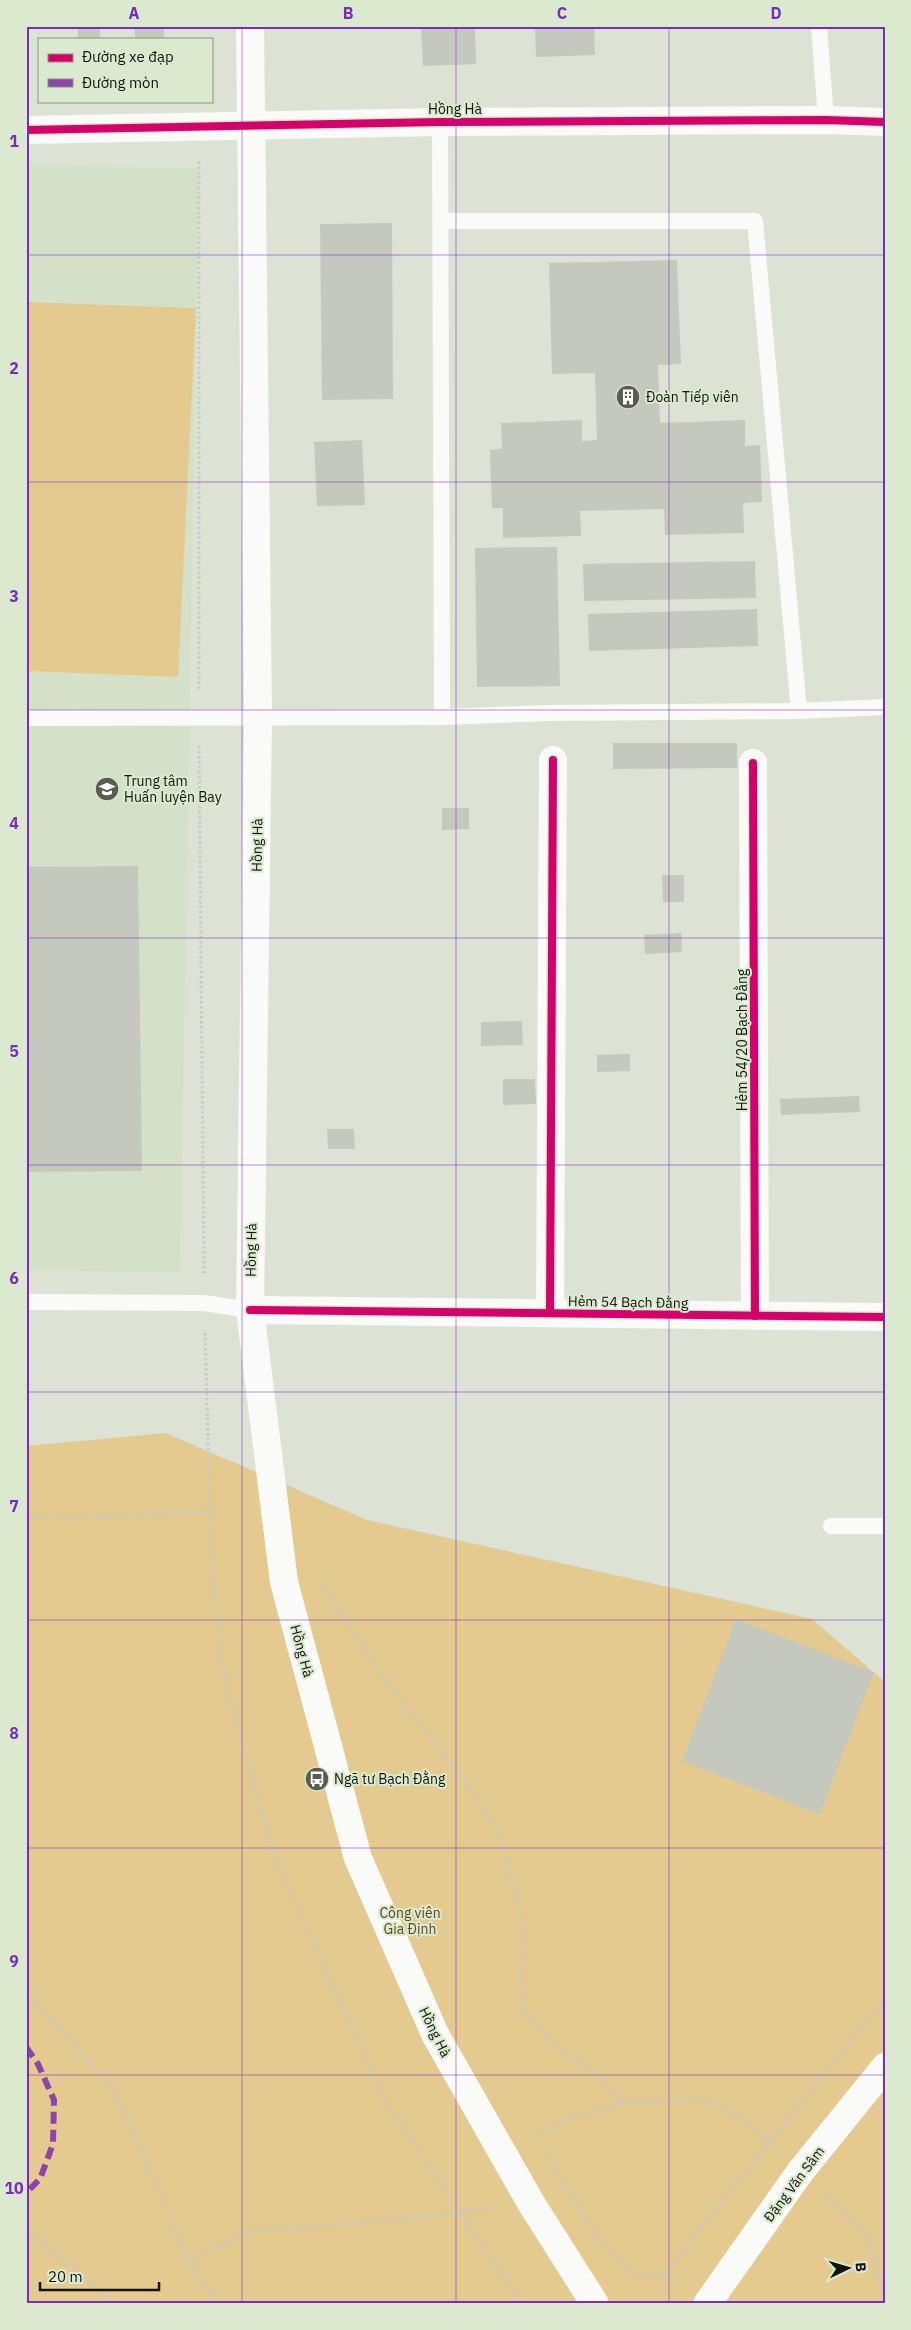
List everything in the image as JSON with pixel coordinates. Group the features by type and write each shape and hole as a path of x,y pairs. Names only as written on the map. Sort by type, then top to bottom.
{"street":[{"name":"Hồng Hà","path":"250,26 253,125 258,717 250,1310 284,1582 358,1858 435,2034 531,2204 595,2304"},
{"name":"Hồng Hà","path":"26,130 440,122 826,120 885,122"},
{"path":"550,1313 553,760"},
{"name":"Hẻm 54/20 Bạch Đằng","path":"754,763 755,1316"},
{"name":"Hẻm 54 Bạch Đằng","path":"250,1310 885,1317"},
{"name":"Đặng Văn Sâm","path":"708,2304 800,2172 885,2067"}],"lane":[{"path":"819,26 826,120"},
{"path":"440,122 442,717"},
{"path":"441,221 755,222 800,711"},
{"path":"26,718 442,717 550,713 800,711 885,707"},
{"path":"26,1302 204,1303 250,1310"},
{"path":"831,1526 885,1526"}],"path":[{"path":"26,1516 76,1518 209,1511"},
{"path":"321,1593 317,1574 377,1670 440,1749 496,1826 521,1910 521,2008 552,2043 586,2066 625,2102"},
{"path":"26,1990 113,2089 166,2206 188,2261 220,2304"},
{"path":"545,2153 587,2220 616,2258 634,2275 664,2274 885,1997"},
{"path":"535,2136 566,2119 625,2102 705,2099 744,2118 868,2237 885,2300"},
{"path":"530,2128 540,2145"},
{"path":"188,2261 251,2230 334,2226 531,2204"},
{"path":"26,2230 116,2304"},
{"path":"881,2283 885,2288"}],"shaded area":[{"name":"Trung tâm Huấn luyện Bay","path":"26,165 199,168 180,1273 26,1270"}],"green space":[{"path":"26,302 196,308 178,677 26,671"},
{"name":"Công viên Gia Định","path":"166,1433 367,1520 812,1619 885,1682 885,2304 26,2304 26,1446"}],"building":[{"path":"78,26 100,26 100,38 78,38"},
{"path":"135,26 164,26 164,38 135,38"},
{"path":"421,26 475,26 476,64 423,66"},
{"path":"535,26 594,26 595,55 536,57"},
{"path":"392,223 393,399 322,400 320,224"},
{"name":"Đoàn Tiếp viên","path":"677,260 681,364 658,365 660,423 745,420 745,446 760,445 762,502 743,503 744,533 665,535 664,509 580,511 581,536 503,538 503,508 492,508 490,450 502,449 501,423 582,420 582,441 597,440 595,373 552,374 549,263"},
{"path":"362,440 365,505 317,506 314,442"},
{"path":"557,547 560,686 477,687 475,548"},
{"path":"755,561 756,598 584,601 583,564"},
{"path":"757,609 758,646 589,651 588,614"},
{"path":"613,743 737,743 737,768 613,769"},
{"path":"442,808 469,808 469,829 442,830"},
{"path":"138,866 142,1171 26,1172 26,867"},
{"path":"662,875 684,875 684,902 663,902"},
{"path":"681,933 682,952 645,954 644,935"},
{"path":"522,1021 523,1045 481,1046 481,1022"},
{"path":"630,1054 630,1071 597,1072 597,1055"},
{"path":"503,1079 535,1079 536,1104 503,1105"},
{"path":"859,1096 860,1112 781,1115 780,1099"},
{"path":"327,1129 354,1129 355,1149 328,1149"},
{"path":"736,1619 874,1672 820,1814 682,1761"}],"marked path":[{"path":"26,2047 38,2064 54,2100 53,2144 40,2179 26,2193"}],"cycle path":[{"path":"26,130 440,122 826,120 885,122"},
{"path":"550,1313 553,760"},
{"path":"753,763 755,1316"},
{"path":"250,1310 885,1317"}],"place":[{"name":"Đoàn Tiếp viên","path":"628,397"},
{"name":"Trung tâm Huấn luyện Bay","path":"107,789"},
{"name":"Ngã tư Bạch Đằng","path":"317,1779"}]}
